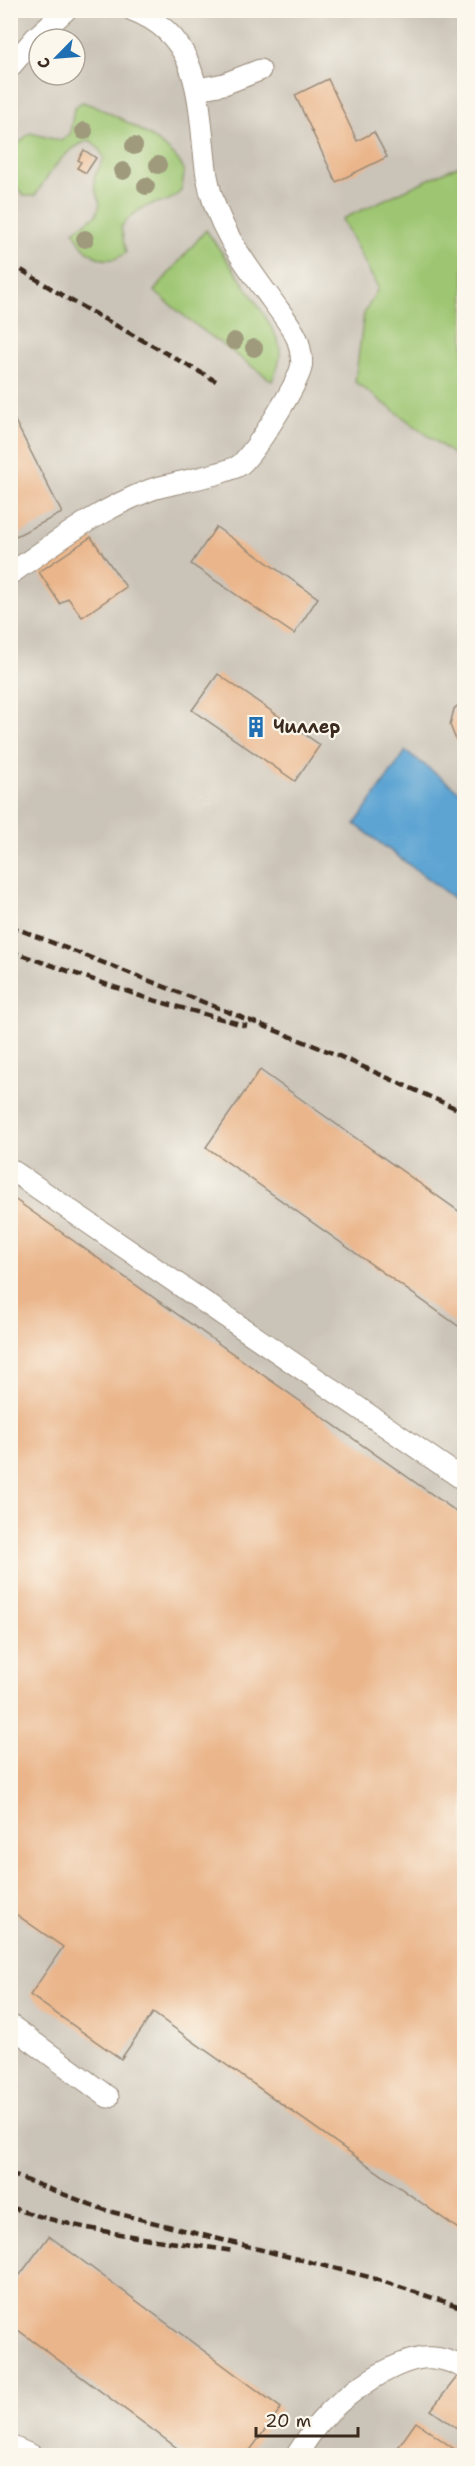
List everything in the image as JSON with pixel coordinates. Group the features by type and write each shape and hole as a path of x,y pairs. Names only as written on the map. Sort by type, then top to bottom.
{"lane":[{"path":"10,67 34,38 66,10"},
{"path":"10,574 93,516 119,503 153,489 241,465 280,411 302,366 298,341 227,236 211,197 201,136 198,89 182,48 167,30 132,10"},
{"path":"198,89 224,84 260,70"},
{"path":"10,1169 465,1480"},
{"path":"10,2025 108,2097"},
{"path":"296,2456 320,2422 339,2402 362,2385 387,2371 412,2361 432,2358 465,2368"},
{"path":"10,2446 33,2456"}],"shaded area":[{"path":"11,11 464,11 464,2455 11,2456"}],"green space":[{"path":"82,102 123,120 156,140 170,151 184,172 181,191 168,200 143,208 132,215 121,227 126,253 118,258 103,259 89,252 74,231 96,215 100,204 94,178 104,158 90,140 80,144 64,156 35,196 24,196 11,180 11,150 30,133 61,141 70,134 74,108"},
{"path":"464,163 464,462 355,382 364,314 378,288 342,219"},
{"path":"206,230 236,272 277,339 280,357 272,381 189,320 154,291"}],"water":[{"path":"406,751 464,795 464,906 355,824"}],"building":[{"path":"328,79 357,141 374,132 387,157 336,182 295,95"},
{"path":"84,150 96,158 86,173 77,168 81,162 78,160"},
{"path":"10,411 62,513 10,539"},
{"path":"216,527 318,598 294,634 191,564"},
{"path":"91,537 126,587 82,617 68,598 60,604 39,572"},
{"name":"Чиллер","path":"218,674 320,745 295,781 192,710"},
{"path":"464,700 464,747 456,740 450,725 454,709"},
{"path":"260,1070 464,1215 464,1330 206,1147"},
{"path":"10,1196 464,1517 464,2233 153,2013 121,2059 30,1995 63,1947 10,1910"},
{"path":"49,2236 281,2408 246,2456 188,2456 10,2324 10,2288"},
{"path":"464,2368 464,2433 431,2410"},
{"path":"416,2422 464,2456 392,2456"}],"railway":[{"path":"10,263 70,300 216,381"},
{"path":"10,926 330,1052 464,1112"},
{"path":"10,951 146,998 247,1026"},
{"path":"10,2174 108,2211 369,2277 464,2308"},
{"path":"10,2207 93,2229 234,2251"}],"place":[{"name":"Чиллер","path":"256,727"}]}
